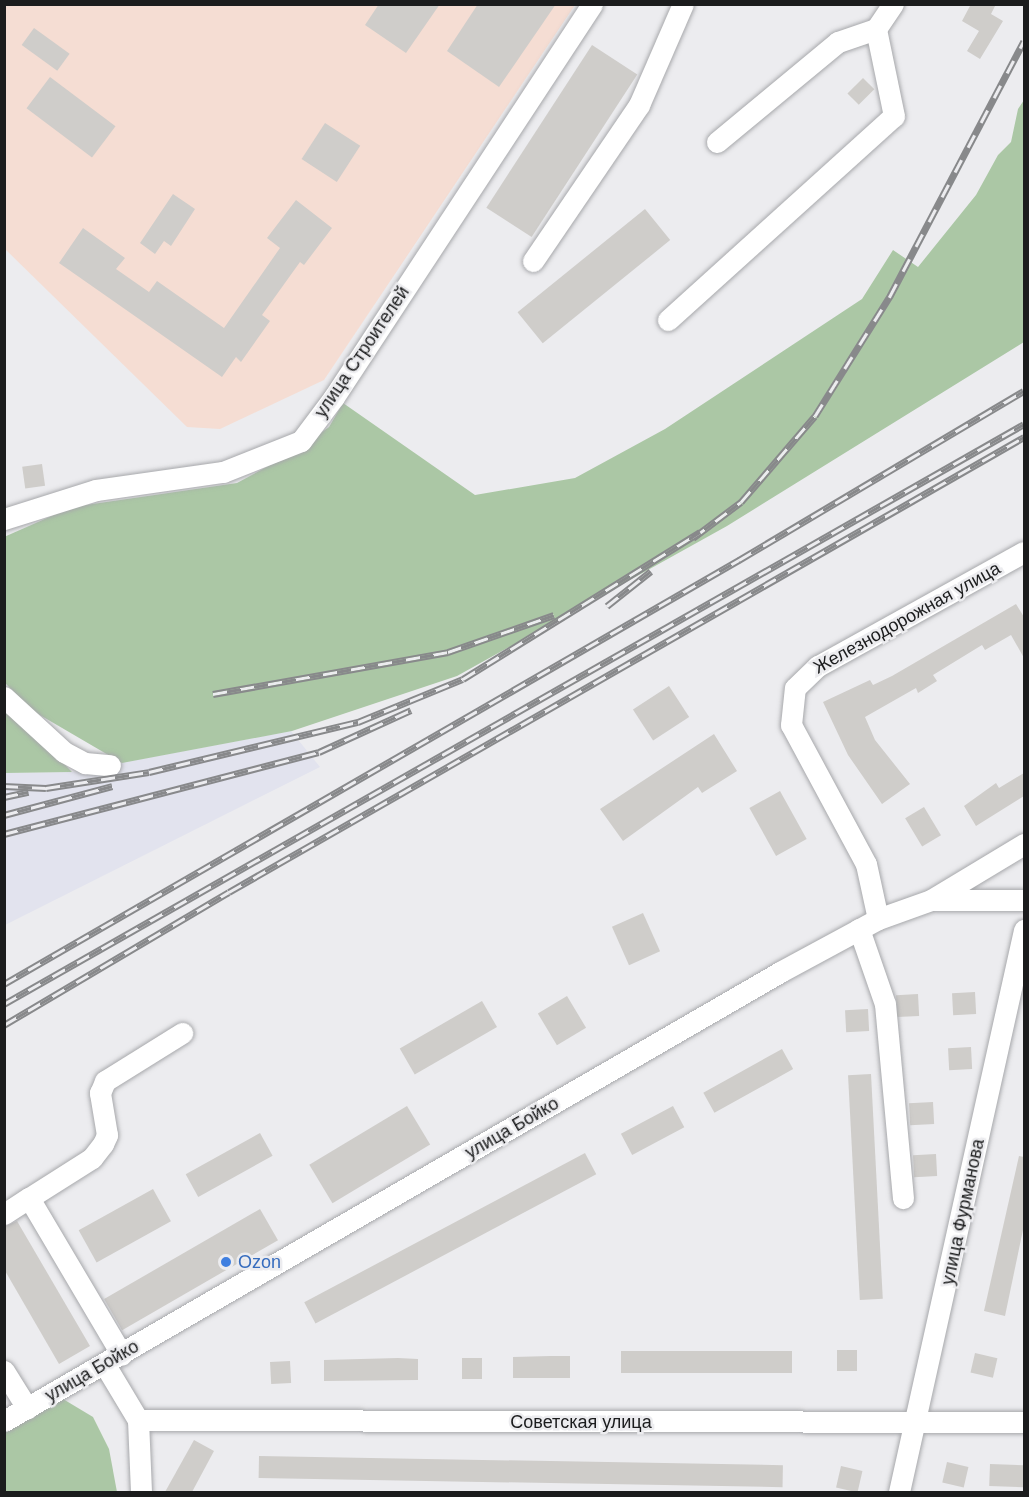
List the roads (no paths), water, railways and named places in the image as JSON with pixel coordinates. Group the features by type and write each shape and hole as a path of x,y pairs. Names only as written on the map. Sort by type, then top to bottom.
{"street":[{"name":"улица Строителей","path":"4,519 96,490 223,472 301,441 334,397 592,4"},
{"path":"533,261 639,105 683,4"},
{"path":"717,142 838,42 876,29 893,4"},
{"path":"668,320 894,116 876,29"},
{"name":"Железнодорожная улица","path":"869,924 866,864 791,725 795,688 806,674 1024,552"},
{"path":"4,697 64,752 85,763 110,765"},
{"name":"улица Бойко","path":"4,1421 869,924 931,900 1024,844"},
{"path":"931,900 1024,900"},
{"path":"869,924 885,1004 903,1198"},
{"name":"улица Фурманова","path":"899,1492 1024,930"},
{"path":"4,1214 92,1158 103,1144 107,1134 100,1094 105,1081 182,1033"},
{"path":"29,1198 113,1360 138,1420 141,1492"},
{"path":"4,1371 27,1408"},
{"name":"Советская улица","path":"138,1420 1024,1422"}],"railway":[{"path":"693,538 741,502 815,416 890,296 1024,41"},
{"path":"4,984 739,560 1024,391"},
{"path":"4,1004 1024,424"},
{"path":"4,1025 229,892 1024,437"},
{"path":"4,786 46,788 149,772 358,722 463,679 700,532"},
{"path":"607,606 651,571"},
{"path":"213,694 448,652 554,615"},
{"path":"4,834 319,752 411,710"},
{"path":"4,815 112,786"},
{"path":"4,797 28,792"}],"place":[{"name":"Ozon","path":"226,1262"}]}
